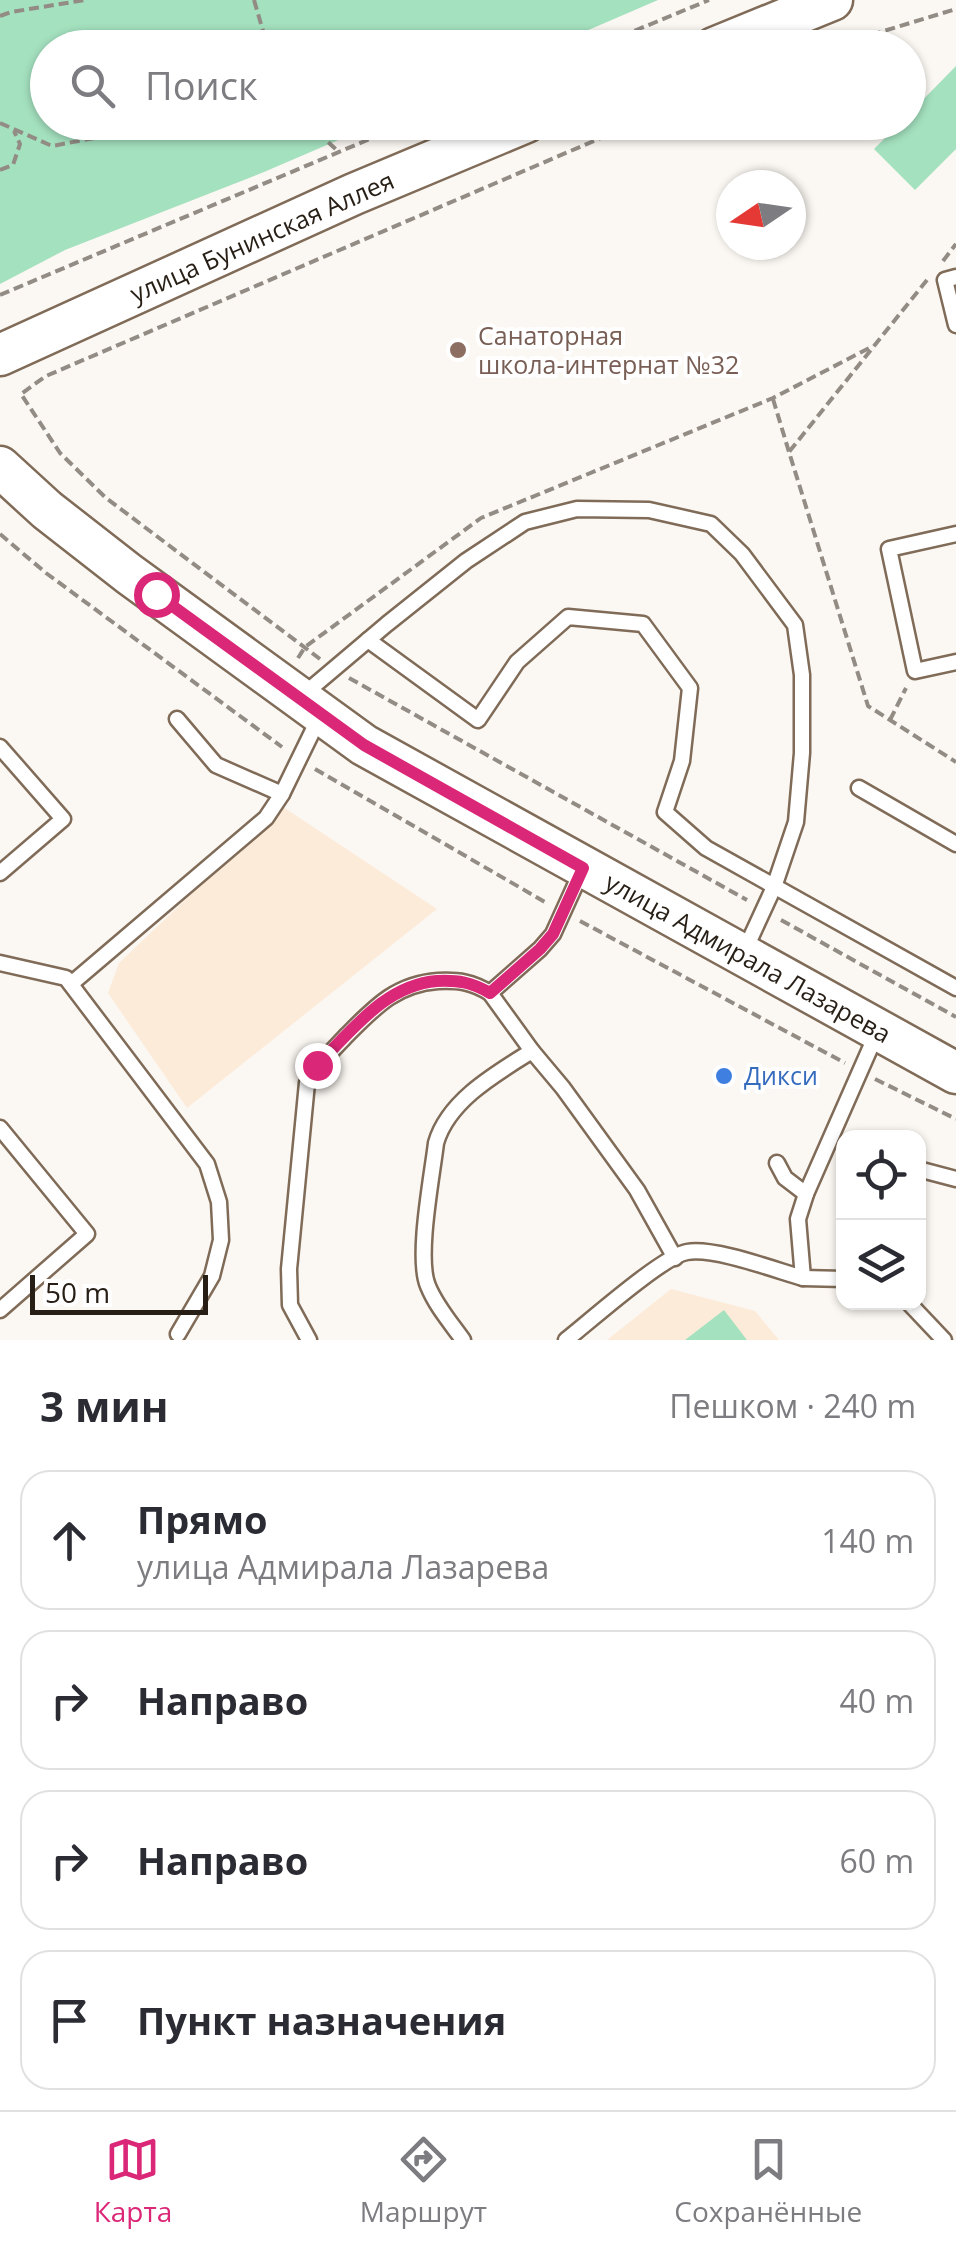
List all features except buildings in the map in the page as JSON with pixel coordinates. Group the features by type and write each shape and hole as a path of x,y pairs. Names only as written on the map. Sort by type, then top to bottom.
{"street":[{"path":"758,30 832,0"},
{"name":"улица Бунинская Аллея","path":"0,355 354,194 483,140"},
{"name":"улица Адмирала Лазарева","path":"0,466 68,526 364,745 956,1073"}],"lane":[{"path":"956,277 945,280 956,325"},
{"path":"71,984 266,818 299,760 310,706 368,640 466,562 526,522 577,509 650,510 711,524 742,554 795,625 802,675 796,822 774,887 743,956"},
{"path":"956,534 888,549 916,671 956,662"},
{"path":"368,640 478,720 517,662 568,616 643,624 690,688 682,761 665,812 706,848 956,988"},
{"path":"177,719 216,765 282,794"},
{"path":"0,748 63,819 0,873"},
{"path":"859,788 956,844"},
{"path":"490,993 553,934 583,868"},
{"path":"1,961 66,978 207,1164 219,1202 221,1240 212,1276 177,1338"},
{"path":"309,1340 290,1305 289,1269 307,1083 317,1065 374,1008 417,983 459,980 474,983 490,993 637,1190 674,1258"},
{"path":"803,1278 798,1219 878,1030"},
{"path":"463,1340 433,1298 422,1262 436,1144 441,1126 456,1106 532,1051"},
{"path":"0,1128 87,1234 0,1310"},
{"path":"824,1152 836,1154"},
{"path":"777,1163 785,1178 806,1194"},
{"path":"926,1171 956,1178"},
{"path":"566,1340 662,1264 686,1252 714,1254 803,1278 836,1279"},
{"path":"916,1310 944,1340"}],"path":[{"path":"0,16 85,0"},
{"path":"254,0 263,30"},
{"path":"636,30 709,0"},
{"path":"886,30 956,8"},
{"path":"0,122 30,137"},
{"path":"0,170 13,164 20,144 14,130"},
{"path":"38,140 52,146 84,140"},
{"path":"325,140 338,152"},
{"path":"0,295 367,140"},
{"path":"22,394 46,376 596,140"},
{"path":"941,263 956,244"},
{"path":"789,452 930,277"},
{"path":"305,647 481,518 773,398 874,346"},
{"path":"773,398 868,706 956,762"},
{"path":"0,534 46,573 299,760 563,912 860,1072 956,1119"},
{"path":"890,720 916,671"}],"shaded area":[{"path":"283,807 437,909 187,1108 108,993 119,963"},
{"path":"671,1289 755,1311 779,1340 607,1340"}],"green space":[{"path":"0,0 658,0 588,30 30,30 30,140 338,140 65,250 0,284"},
{"path":"956,66 956,149 915,190 874,149 883,140 926,140 926,97"},
{"path":"724,1310 747,1340 685,1340"}],"place":[{"name":"Санаторная школа-интернат №32","path":"458,350"},
{"name":"Дикси","path":"724,1076"}],"route":[{"path":"156,594 364,745 583,868 553,934 490,993 474,983 459,980 417,983 399,990 374,1008 317,1065"}]}
